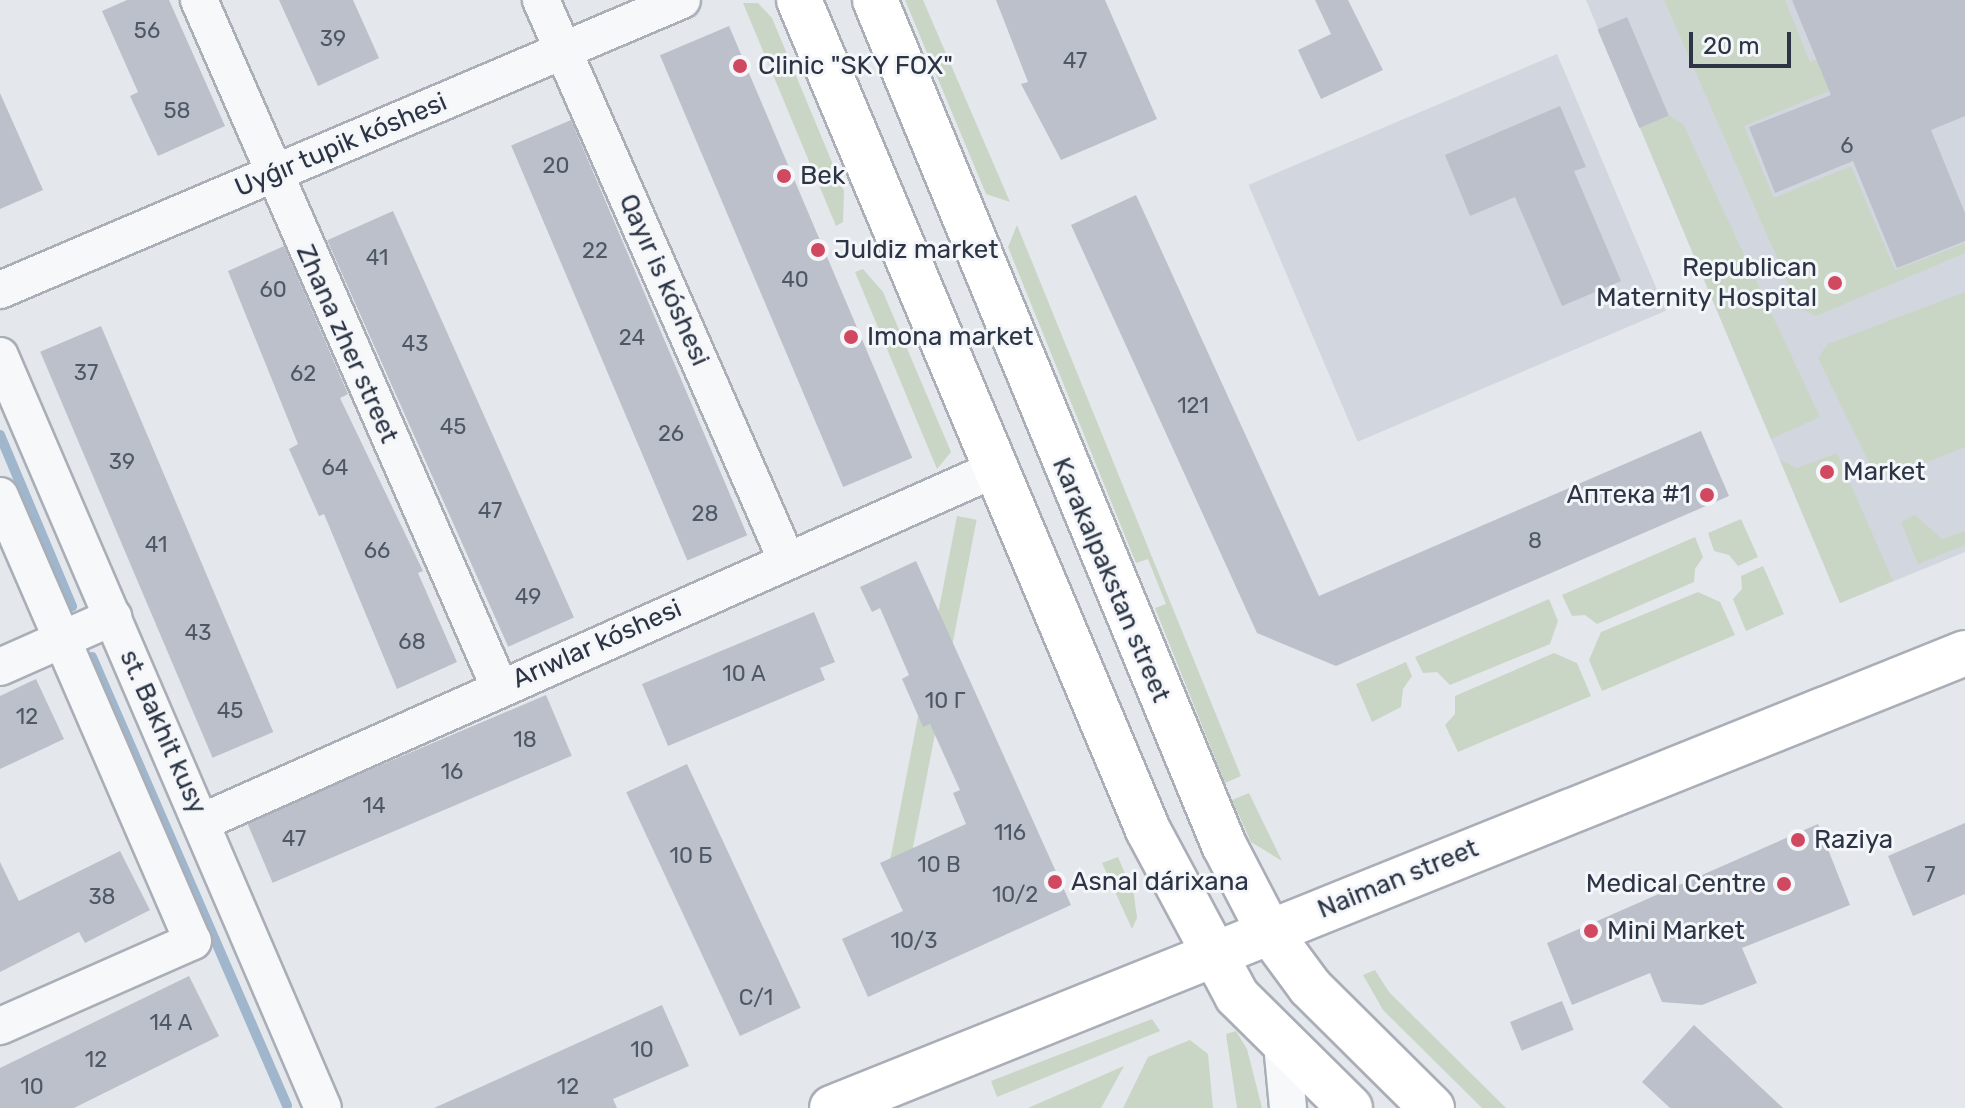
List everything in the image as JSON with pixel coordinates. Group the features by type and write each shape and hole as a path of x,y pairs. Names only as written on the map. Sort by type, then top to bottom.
{"main road":[{"path":"799,0 993,470 1148,830 1211,953 1237,996 1282,1044 1350,1108"},
{"name":"Karakalpakstan street","path":"875,0 1205,805 1268,930 1330,1007 1432,1108"},
{"name":"Naiman street","path":"832,1108 1268,930 1965,653"},
{"path":"1282,1044 1330,1007"}],"street":[{"name":"Zhana zher street","path":"199,0 272,175 499,686"},
{"name":"Qayır is kóshesi","path":"541,0 787,561"},
{"name":"Uyǵır tupik kóshesi","path":"0,290 682,0"},
{"name":"st. Bakhit kusy","path":"0,356 323,1108"},
{"name":"Arıwlar kóshesi","path":"202,822 499,686 993,470"},
{"name":"st. Bakhit kusy","path":"0,496 193,941 0,1026"},
{"path":"0,667 113,617"},
{"path":"1282,1044 1288,1108"}],"shaded area":[{"name":"Republican Maternity Hospital","path":"1586,0 1965,0 1965,552 1840,603"},
{"path":"1557,54 1666,311 1358,442 1249,185"}],"green space":[{"path":"905,0 923,0 1010,202 986,194"},
{"path":"1664,0 1785,0 1810,62 1919,19 1932,48 1744,126 1774,198 1851,166 1895,270 1965,243 1965,253 1816,316 1799,308"},
{"path":"743,3 758,3 772,18 844,191 843,222 836,226"},
{"path":"1669,115 1683,124 1820,417 1771,439 1640,127"},
{"path":"1017,225 1241,776 1225,783 1155,608 1166,604 1148,559 1136,563 1008,247"},
{"path":"863,269 883,292 951,452 937,469 855,272"},
{"path":"1965,292 1965,447 1890,477 1873,471 1818,358 1828,344"},
{"path":"1837,453 1893,581 1840,603 1780,460 1797,468"},
{"path":"1915,515 1942,539 1965,531 1965,545 1918,564 1901,522"},
{"path":"957,516 977,520 909,868 889,864"},
{"path":"1741,519 1758,557 1738,566 1729,555 1714,551 1708,533"},
{"path":"1695,537 1703,557 1695,569 1694,582 1597,624 1585,615 1572,616 1562,595"},
{"path":"1763,566 1784,614 1746,631 1733,599 1742,589 1741,576"},
{"path":"1698,592 1720,602 1735,635 1602,691 1589,660 1601,632"},
{"path":"1549,599 1558,621 1550,644 1450,685 1437,672 1423,673 1415,657"},
{"path":"1554,653 1577,663 1591,696 1458,752 1445,725 1455,714 1455,696"},
{"path":"1406,662 1412,676 1403,689 1401,707 1372,722 1356,684"},
{"path":"1249,793 1282,861 1251,842 1232,800"},
{"path":"1118,857 1134,895 1137,918 1132,929 1102,863"},
{"path":"1375,970 1389,992 1506,1108 1482,1108 1383,1010 1363,975"},
{"path":"1152,1019 1160,1031 997,1097 991,1081"},
{"path":"1236,1031 1247,1049 1262,1108 1237,1108 1226,1034"},
{"path":"1190,1040 1208,1054 1213,1108 1123,1108 1148,1057"},
{"path":"1124,1066 1101,1108 1028,1108"}],"building":[{"path":"127,0 169,0 225,126 158,156 130,96 138,92 102,11"},
{"path":"279,0 353,0 379,58 318,86"},
{"path":"996,0 1105,0 1157,119 1061,160 1021,84 1028,82"},
{"path":"1315,0 1348,0 1383,70 1321,99 1298,50 1331,34"},
{"path":"1792,0 1965,0 1965,116 1931,130 1965,213 1965,241 1897,268 1853,161 1775,193 1749,127 1831,95"},
{"path":"1627,17 1669,115 1639,128 1598,30"},
{"path":"729,26 912,458 843,487 660,55"},
{"path":"0,93 43,190 0,209"},
{"path":"1560,106 1586,167 1574,171 1621,281 1562,306 1515,197 1470,216 1445,155"},
{"path":"571,120 747,535 687,561 511,145"},
{"path":"1136,195 1319,596 1701,431 1729,496 1336,666 1257,633 1071,225"},
{"path":"393,211 574,618 508,647 327,240"},
{"path":"284,246 348,394 340,398 423,571 418,573 457,662 397,689 324,514 319,516 289,449 298,444 228,271"},
{"path":"101,326 273,732 213,758 40,352"},
{"path":"916,561 1071,905 868,997 842,939 903,911 880,863 966,824 953,793 960,790 930,724 923,727 902,679 909,675 880,608 872,612 860,587"},
{"path":"814,612 835,662 820,668 825,680 668,746 642,684"},
{"path":"36,679 64,739 0,769 0,696"},
{"path":"546,695 572,756 273,883 247,822"},
{"path":"687,764 801,1008 740,1036 626,792"},
{"path":"1965,823 1965,894 1913,916 1888,856"},
{"path":"1818,824 1850,905 1742,948 1757,983 1702,1005 1662,1002 1650,973 1572,1005 1547,943"},
{"path":"120,851 150,910 85,943 79,932 0,972 0,862 19,901"},
{"path":"189,976 219,1036 74,1108 0,1108 0,1068"},
{"path":"1562,1001 1574,1030 1522,1051 1510,1022"},
{"path":"662,1005 689,1066 613,1099 617,1108 434,1108"},
{"path":"1694,1025 1783,1108 1670,1108 1642,1082"}],"waterway":[{"path":"0,435 72,606"},
{"path":"92,657 287,1105"}],"place":[{"name":"Clinic \"SKY FOX\"","path":"740,66"},
{"name":"Bek","path":"784,176"},
{"name":"Juldiz market","path":"818,250"},
{"name":"Republican Maternity Hospital","path":"1835,283"},
{"name":"Imona market","path":"851,337"},
{"name":"Market","path":"1827,472"},
{"name":"Аптека #1","path":"1707,495"},
{"name":"Raziya","path":"1798,840"},
{"name":"Asnal dárixana","path":"1055,882"},
{"name":"Medical Centre","path":"1784,884"},
{"name":"Mini Market","path":"1591,931"}]}
